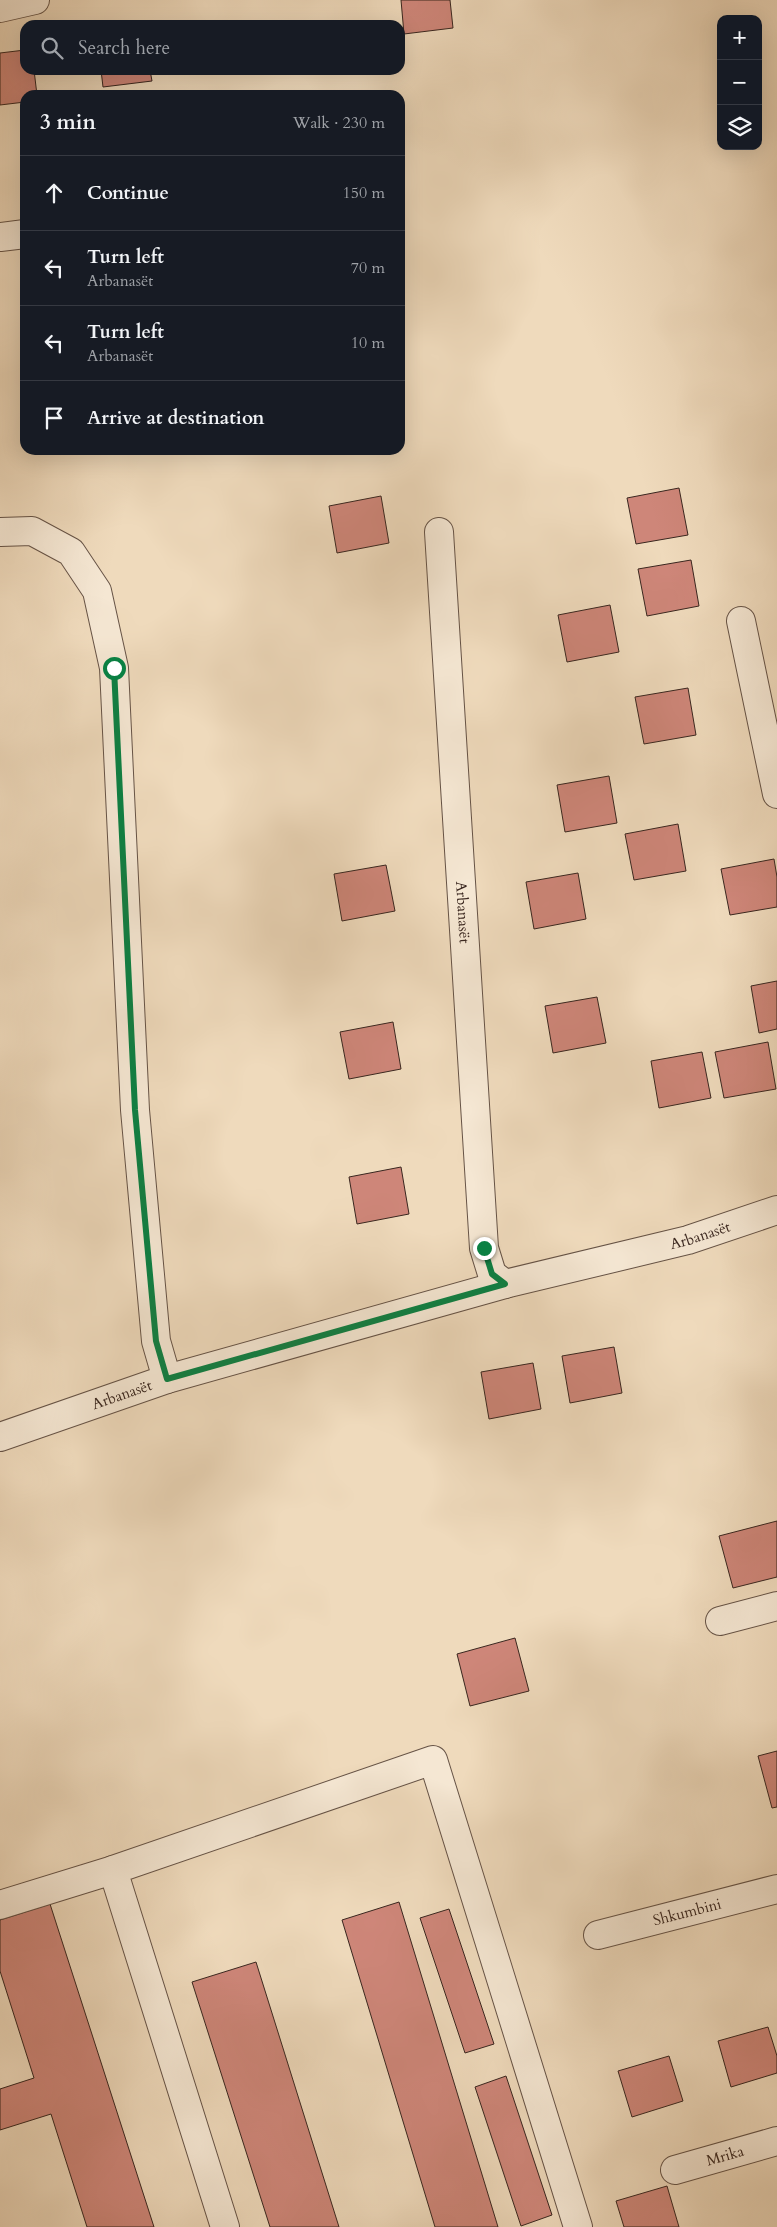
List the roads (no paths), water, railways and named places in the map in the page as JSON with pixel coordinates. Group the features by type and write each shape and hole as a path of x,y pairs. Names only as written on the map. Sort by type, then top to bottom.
{"street":[{"path":"0,8 35,0"},
{"path":"0,237 20,235"},
{"path":"0,532 32,531 71,552 97,591 114,668 135,1110 156,1341 167,1379"},
{"name":"Arbanasët","path":"439,532 484,1248 492,1274 505,1284"},
{"path":"741,621 777,794"},
{"name":"Arbanasët","path":"0,1437 167,1379 505,1284 688,1240 777,1210"},
{"path":"720,1621 777,1606"},
{"path":"0,1905 113,1870 434,1760 578,2227"},
{"path":"113,1870 225,2227"},
{"name":"Shkumbini","path":"598,1935 777,1889"},
{"name":"Mrika","path":"675,2170 777,2141"}]}
